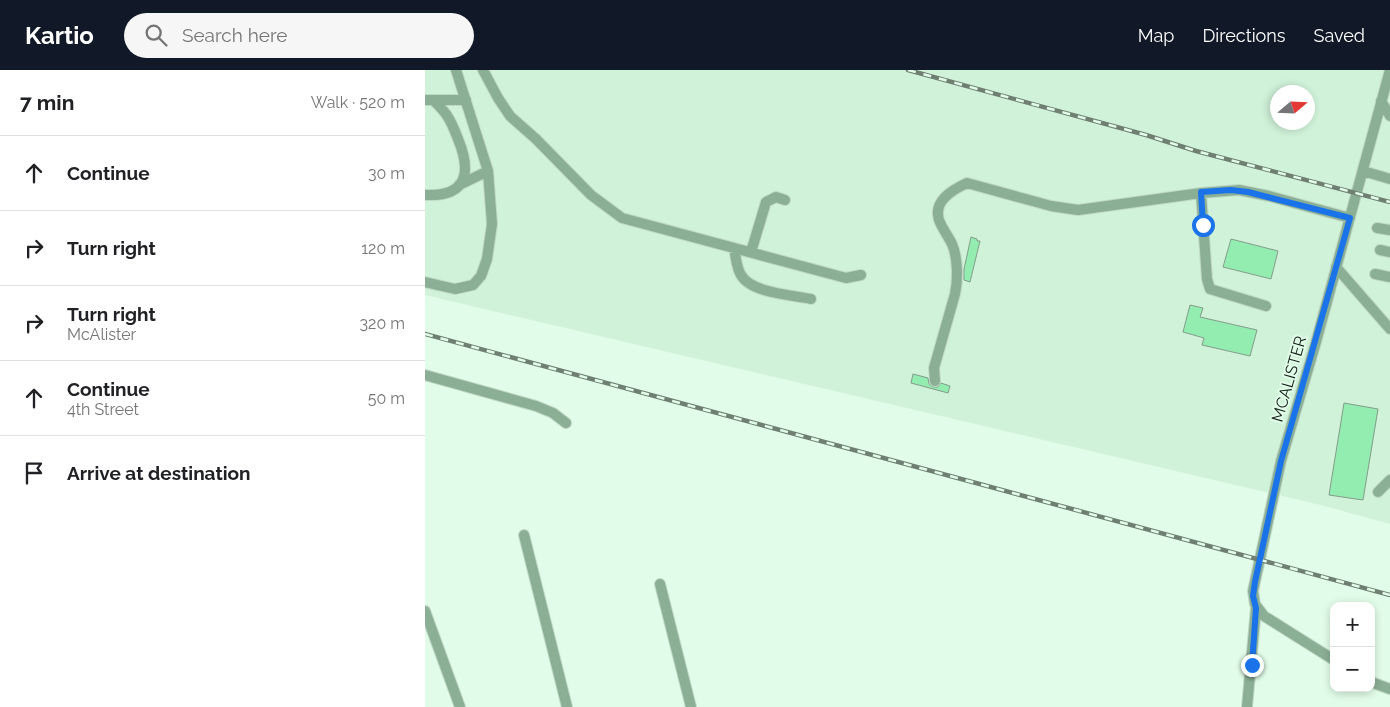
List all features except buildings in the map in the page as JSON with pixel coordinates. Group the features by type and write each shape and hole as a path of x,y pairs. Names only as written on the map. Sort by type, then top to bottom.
{"street":[{"path":"425,282 455,289 463,288 473,284 481,276 487,259 492,224 489,171 456,70"},
{"path":"483,70 510,116 591,195 622,218 846,278 861,275"},
{"name":"MCALISTER","path":"1247,707 1256,608 1253,596 1281,461 1390,70"},
{"path":"429,100 466,100"},
{"path":"429,100 447,116 465,155 466,169 459,185"},
{"path":"1381,101 1390,116"},
{"path":"425,195 447,193 459,185 489,171"},
{"path":"1363,171 1390,179"},
{"path":"935,382 934,368 956,289 955,255 939,219 939,213 942,200 967,183 1051,206 1078,210 1201,192 1231,190 1248,192 1350,218"},
{"path":"1201,192 1207,279 1210,290 1266,306"},
{"path":"751,252 765,202 777,198 785,200"},
{"path":"1377,228 1390,230"},
{"path":"734,248 739,272 750,284 759,288 811,299"},
{"path":"1336,267 1388,324"},
{"path":"1375,274 1390,277"},
{"path":"425,375 546,409 566,423"},
{"path":"1378,492 1390,480"},
{"path":"524,535 567,707"},
{"path":"660,584 691,707"},
{"path":"1256,608 1269,620 1330,658"},
{"path":"425,611 461,707"},
{"path":"1375,683 1390,689"}],"shaded area":[{"path":"425,70 1390,70 1390,524 1321,505 425,295"}],"railway":[{"path":"908,70 1146,135 1196,151 1390,202"},
{"path":"425,334 1390,595"}],"route":[{"path":"1203,225 1201,192 1223,190 1239,190 1258,194 1350,218 1281,461 1253,596 1256,608 1252,665"}]}
